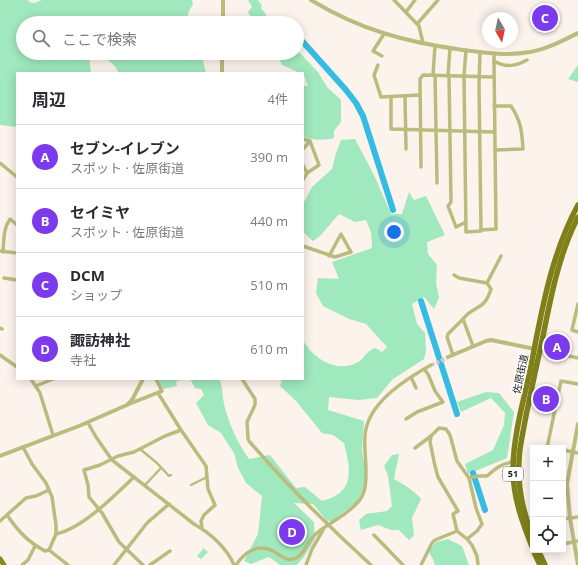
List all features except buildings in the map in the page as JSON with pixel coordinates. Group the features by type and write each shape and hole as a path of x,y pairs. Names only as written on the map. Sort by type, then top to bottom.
{"highway":[{"name":"佐原街道","path":"530,529 522,508 519,490 518,465 537,350 554,262 567,226 578,205"},
{"name":"佐原街道","path":"530,543 522,523 514,485 514,462 520,419 562,255 578,217"},
{"name":"佐原街道","path":"534,553 540,565"},
{"path":"539,553 545,565"}],"main road":[{"path":"0,559 4,565"}],"street":[{"path":"223,0 223,16"},
{"path":"311,0 344,19 384,34 422,44 494,54 519,54 540,50 559,43 578,33"},
{"path":"394,0 417,24 420,31 422,44"},
{"path":"398,4 401,0"},
{"path":"406,12 415,0"},
{"path":"417,24 438,0"},
{"path":"382,56 373,51 384,34"},
{"path":"435,46 434,76 436,183"},
{"path":"450,48 451,202 448,206 456,227 466,222"},
{"path":"466,50 464,76 466,232 496,230 493,77 494,54"},
{"path":"480,52 481,230"},
{"path":"222,60 222,72"},
{"path":"494,62 510,66 518,65 527,60"},
{"path":"378,65 374,75 381,97 420,95"},
{"path":"421,167 420,79 423,75 493,77"},
{"path":"391,96 392,129 494,132"},
{"path":"405,96 406,149"},
{"path":"494,106 511,106 517,116 522,132 523,149 494,150"},
{"path":"304,139 310,141"},
{"path":"304,148 310,141"},
{"path":"304,178 307,173 319,165 310,141"},
{"path":"0,163 16,176"},
{"path":"304,167 307,173"},
{"path":"16,224 10,219 7,224 4,231 1,252 16,253"},
{"path":"304,246 329,256 336,257 351,252 341,234 329,256"},
{"path":"487,284 502,256"},
{"path":"454,275 459,278 487,284 491,289 488,300 479,308 468,312 448,334 447,337 450,356 491,340 578,358"},
{"path":"4,278 16,280"},
{"path":"578,304 572,330 578,332"},
{"path":"463,319 473,346"},
{"path":"0,355 16,365"},
{"path":"88,422 96,437 112,460 194,524 202,528 224,550 235,565 245,554 253,549 271,550 285,559 294,559 300,555 316,534 360,501 366,486 366,430 372,414 401,383 432,365"},
{"path":"406,419 417,412 443,402 435,392 428,374 424,369"},
{"path":"411,377 416,388"},
{"path":"32,380 36,386 53,436"},
{"path":"36,386 51,380"},
{"path":"129,404 142,380"},
{"path":"0,456 158,393 162,391 156,380"},
{"path":"243,380 255,399 255,405 247,422 249,441 328,526 370,565"},
{"path":"547,445 561,381 578,384"},
{"path":"158,393 206,466 208,489 215,505 204,515 201,521 202,528"},
{"path":"578,424 567,484 570,518 576,541 578,565"},
{"path":"415,448 439,428 446,428 450,435 456,461 470,477 476,508 482,524 477,531 467,539"},
{"path":"143,565 119,542 89,497 84,470 112,460 118,456 134,452 165,436 181,430"},
{"path":"431,436 430,442 434,466 438,477 458,511 453,514 457,531 472,545 477,556 478,565"},
{"path":"23,447 49,490 55,516 56,534 49,550"},
{"path":"140,449 157,463 169,476 171,475"},
{"path":"566,451 578,453"},
{"path":"470,477 487,476 498,467 508,462 514,462"},
{"path":"145,485 161,468"},
{"path":"56,534 66,532 73,528 113,498 134,477"},
{"path":"191,485 208,477"},
{"path":"0,522 26,498 36,496 49,490"},
{"path":"114,565 147,523 169,504"},
{"path":"7,515 17,530 35,546 44,551 49,550 68,565"},
{"path":"566,519 578,516"},
{"path":"306,565 312,549 323,529"},
{"path":"421,565 435,540 457,531"},
{"path":"374,535 404,565"},
{"path":"566,543 576,541"},
{"path":"22,565 28,560 35,546"},
{"path":"150,565 170,551"}],"green space":[{"path":"0,0 28,0 29,2 34,3 42,0 192,0 193,4 188,16 16,16 16,60 90,60 91,72 16,72 16,127 0,125"},
{"path":"248,0 258,0 266,16 250,16 248,12 252,7"},
{"path":"304,57 318,72 327,87 341,100 341,122 334,131 334,138 318,140 304,136 304,86 308,86 304,72 298,72 282,65 280,60 304,60"},
{"path":"108,60 203,60 206,72 118,72"},
{"path":"578,65 578,82 568,79"},
{"path":"355,139 374,175 391,214 402,214 409,192 414,200 426,196 445,235 427,242 428,254 437,265 436,283 439,298 434,309 424,297 412,304 417,324 425,333 426,351 424,359 393,379 377,398 358,400 329,397 328,410 364,421 362,451 366,472 364,486 359,500 332,521 327,521 313,504 294,503 314,522 315,539 304,557 297,565 280,565 269,557 251,564 244,561 258,534 262,496 246,483 238,468 234,453 221,433 208,425 196,403 204,395 201,389 195,388 191,380 219,380 228,419 237,439 249,459 270,455 296,488 305,487 322,501 333,497 345,486 349,471 344,443 333,435 322,433 296,401 280,386 282,380 304,380 304,342 313,353 327,363 342,366 358,362 375,348 382,352 387,347 366,324 349,319 323,306 316,293 318,278 339,279 332,262 372,248 371,232 366,220 355,222 339,214 320,236 313,241 304,233 304,202 312,187 332,169 341,140"},
{"path":"158,380 180,380 176,382 177,386 163,389"},
{"path":"486,392 499,393 514,412 507,458 468,474 465,464 493,450 504,425 505,413 491,398 461,412 457,402"},
{"path":"399,454 394,479 412,490 421,499 412,518 414,535 409,540 399,530 391,530 378,525 361,530 359,520 366,514 387,511 392,506 388,476 384,466 392,455"},
{"path":"448,539 462,546 469,565 435,565 428,551 436,542"},
{"path":"202,547 208,552 201,559 197,556 203,549"}],"waterway":[{"path":"304,43 346,90 356,103 363,116 393,210"},
{"path":"421,301 457,414"},
{"path":"473,473 485,510"}],"tunnel":[{"path":"441,361 448,357"},
{"path":"431,365 441,361"}],"place":[{"name":"DCM","path":"545,18"},
{"name":"セブン-イレブン","path":"557,347"},
{"name":"セイミヤ","path":"546,399"},
{"name":"諏訪神社","path":"292,532"}]}
